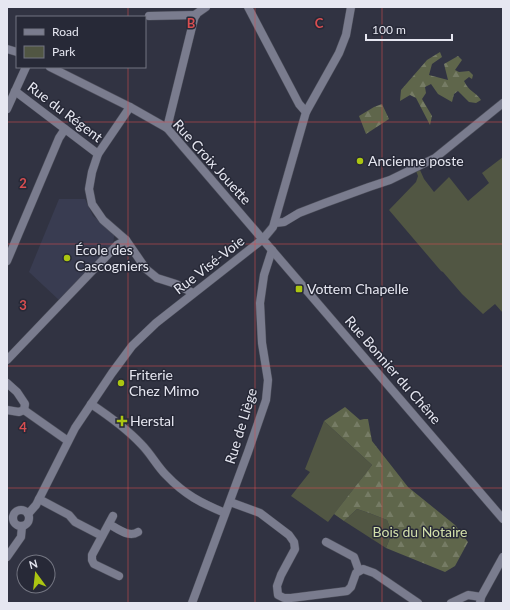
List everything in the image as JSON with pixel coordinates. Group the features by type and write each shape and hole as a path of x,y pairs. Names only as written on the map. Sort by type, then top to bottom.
{"street":[{"path":"167,128 194,19 196,15 206,7"},
{"path":"248,7 299,104 306,112"},
{"name":"Rue Visé-Voie","path":"7,557 21,537 22,526 28,521 28,514 39,499 75,428 132,346 156,323 269,234 276,223 306,112 339,53 346,35 351,7"},
{"path":"149,16 196,15"},
{"path":"7,109 26,68"},
{"name":"Rue Croix Jouette","path":"52,68 130,107 167,128 263,239"},
{"name":"Rue du Régent","path":"15,90 98,154"},
{"path":"276,223 284,222 299,213 390,180 434,158 503,103"},
{"path":"130,107 98,154 92,172 89,189 92,204 103,220 126,240 146,269 158,278 176,284 193,293"},
{"path":"7,261 59,138 65,129"},
{"name":"Rue Bonnier du Chêne","path":"263,239 503,518"},
{"path":"7,360 118,245 126,240"},
{"name":"Rue de Liège","path":"192,603 266,400 268,380 262,343 260,303 263,280 268,258 272,250"},
{"path":"7,383 23,399 25,404 24,410"},
{"path":"91,404 129,432 142,445 166,475 187,495 225,513"},
{"path":"7,410 19,412 24,410"},
{"path":"24,410 68,441"},
{"path":"39,499 69,515 75,522 102,536"},
{"path":"230,502 260,513 289,535 294,542 295,549 281,575 277,586 278,595 284,598 291,598 347,591 351,587 356,573 363,569 374,573 418,603"},
{"path":"22,526 17,525 10,519 19,510 28,514"},
{"path":"113,516 92,555 92,562 118,576"},
{"path":"109,524 129,534 138,532"},
{"path":"326,542 354,556 359,571"},
{"path":"451,603 468,595 480,600 503,557"}],"shaded area":[{"name":"École des Cascogniers","path":"59,199 85,199 93,216 114,232 114,237 113,244 59,300 29,272"}],"green space":[{"path":"440,52 442,57 432,64 429,75 448,80 444,64 458,56 462,60 455,70 459,72 469,71 473,75 472,79 469,77 464,81 481,100 476,103 469,102 458,91 454,94 452,102 438,94 431,84 425,87 426,93 422,99 432,116 430,125 416,98 410,95 400,101 401,90 427,60"},
{"path":"382,104 389,119 366,134 359,116"},
{"path":"503,157 503,313 495,304 483,314 441,271 389,210 416,182 418,176 416,171 420,170 424,179 434,192 449,177 468,201 489,183 482,173"},
{"name":"Bois du Notaire","path":"345,407 360,420 368,419 372,441 408,487 455,525 468,542 455,566 445,572 386,548 392,533 387,520 357,509 344,521 334,514 372,465 324,421"},
{"path":"324,421 372,465 328,522 291,496 310,472 305,469"},
{"path":"357,509 387,520 392,533 386,548 344,521"}],"place":[{"name":"Ancienne poste","path":"360,161"},
{"name":"École des Cascogniers","path":"67,258"},
{"name":"Vottem Chapelle","path":"299,289"},
{"name":"Friterie Chez Mimo","path":"121,383"},
{"name":"Herstal","path":"122,421"}]}
